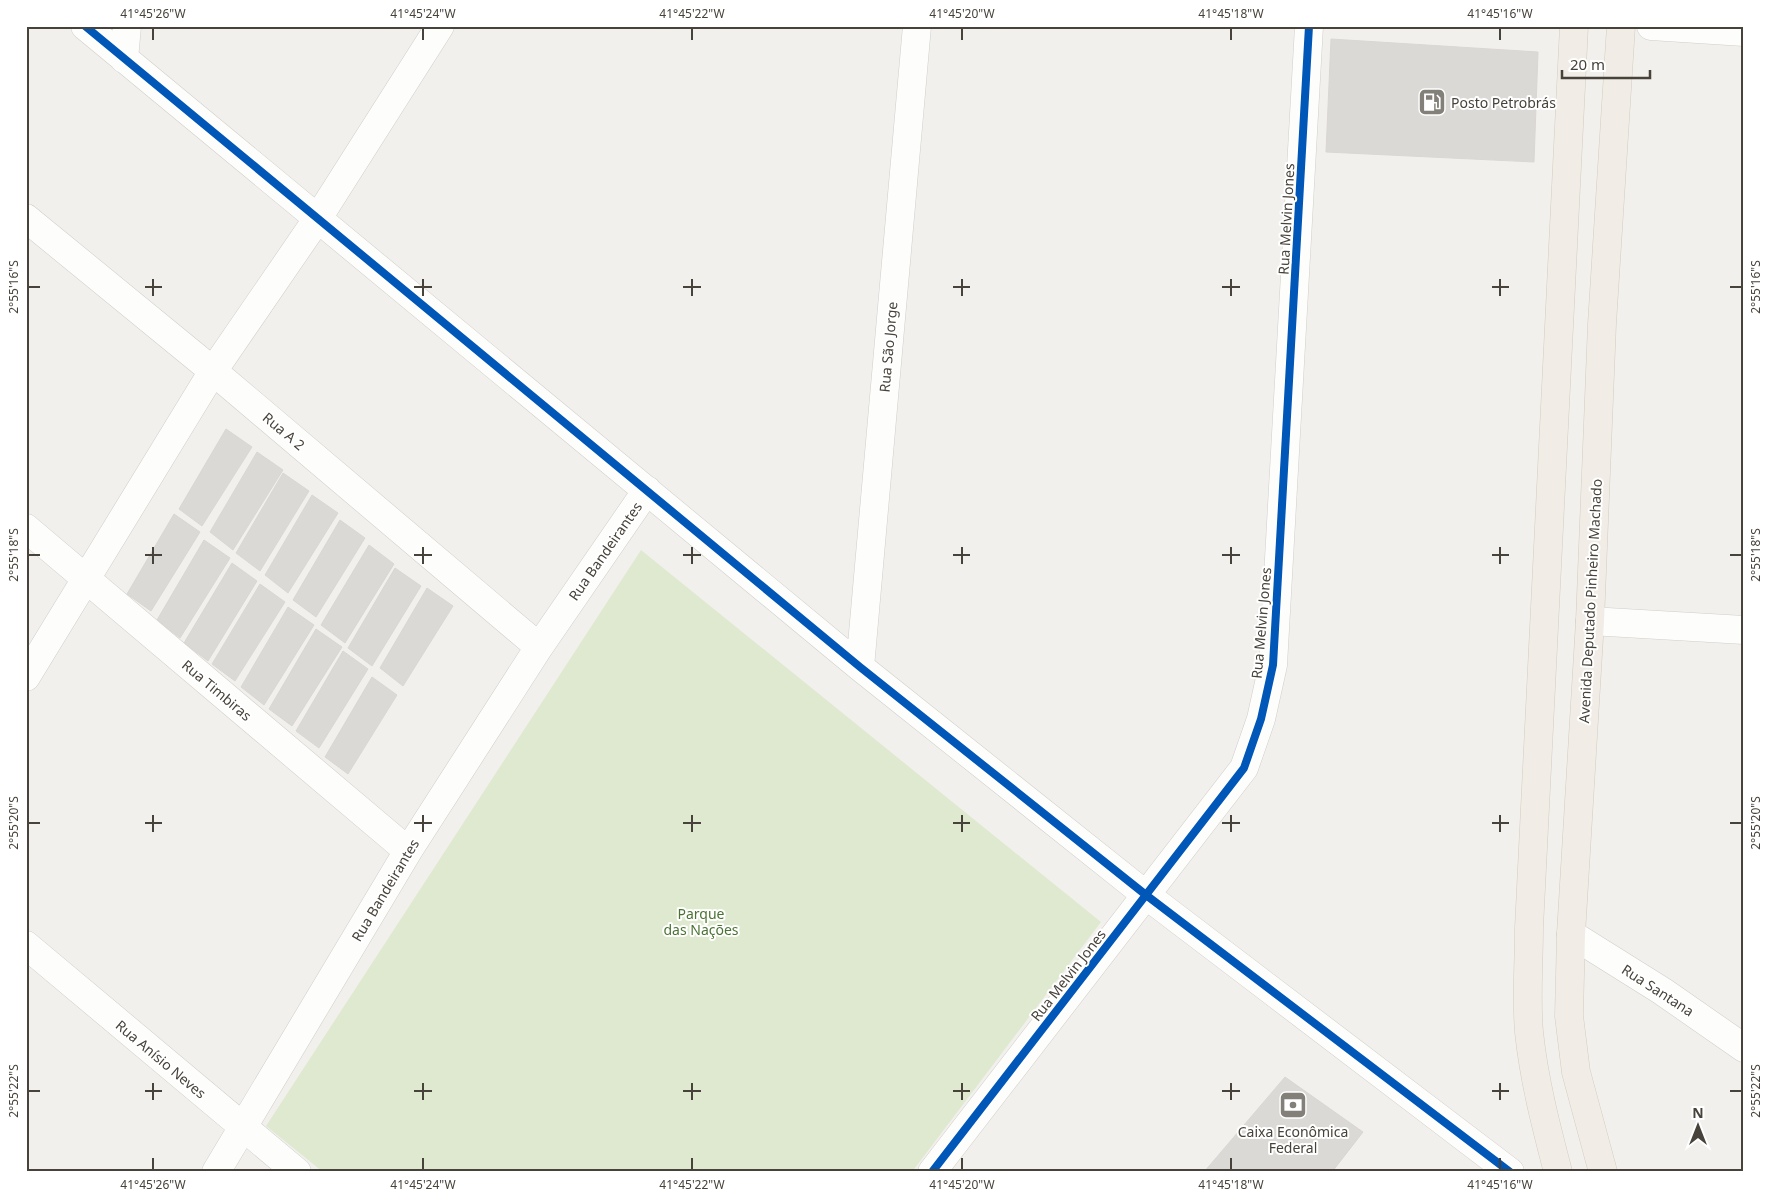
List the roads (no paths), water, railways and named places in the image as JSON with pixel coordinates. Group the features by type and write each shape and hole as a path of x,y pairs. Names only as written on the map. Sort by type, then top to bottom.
{"main road":[{"path":"1558,1172 1540,1101 1533,1063 1529,1030 1528,987 1529,928 1574,26"},
{"name":"Avenida Deputado Pinheiro Machado","path":"1604,1172 1576,1072 1568,1016 1590,621 1602,324 1621,26"}],"street":[{"path":"85,26 860,667 1146,895 1510,1172"},
{"path":"124,59 127,26"},
{"path":"26,677 213,371 318,218 440,26"},
{"name":"Rua São Jorge","path":"860,667 917,26"},
{"name":"Rua Melvin Jones","path":"932,1172 1244,768 1261,719 1273,665 1309,26"},
{"path":"1651,26 1744,32"},
{"name":"Rua A 2","path":"26,218 213,371 538,647"},
{"name":"Rua Bandeirantes","path":"216,1172 408,851 538,647 647,490"},
{"name":"Rua Timbiras","path":"26,528 408,851"},
{"path":"1590,621 1744,630"},
{"name":"Rua Santana","path":"1572,934 1662,991 1744,1048"},
{"name":"Rua Anísio Neves","path":"26,945 296,1172"}],"place":[{"name":"Posto Petrobrás","path":"1432,102"},
{"name":"Caixa Econômica Federal","path":"1293,1105"}],"park label":[{"name":"Parque das Nações","path":"701,922"}]}
